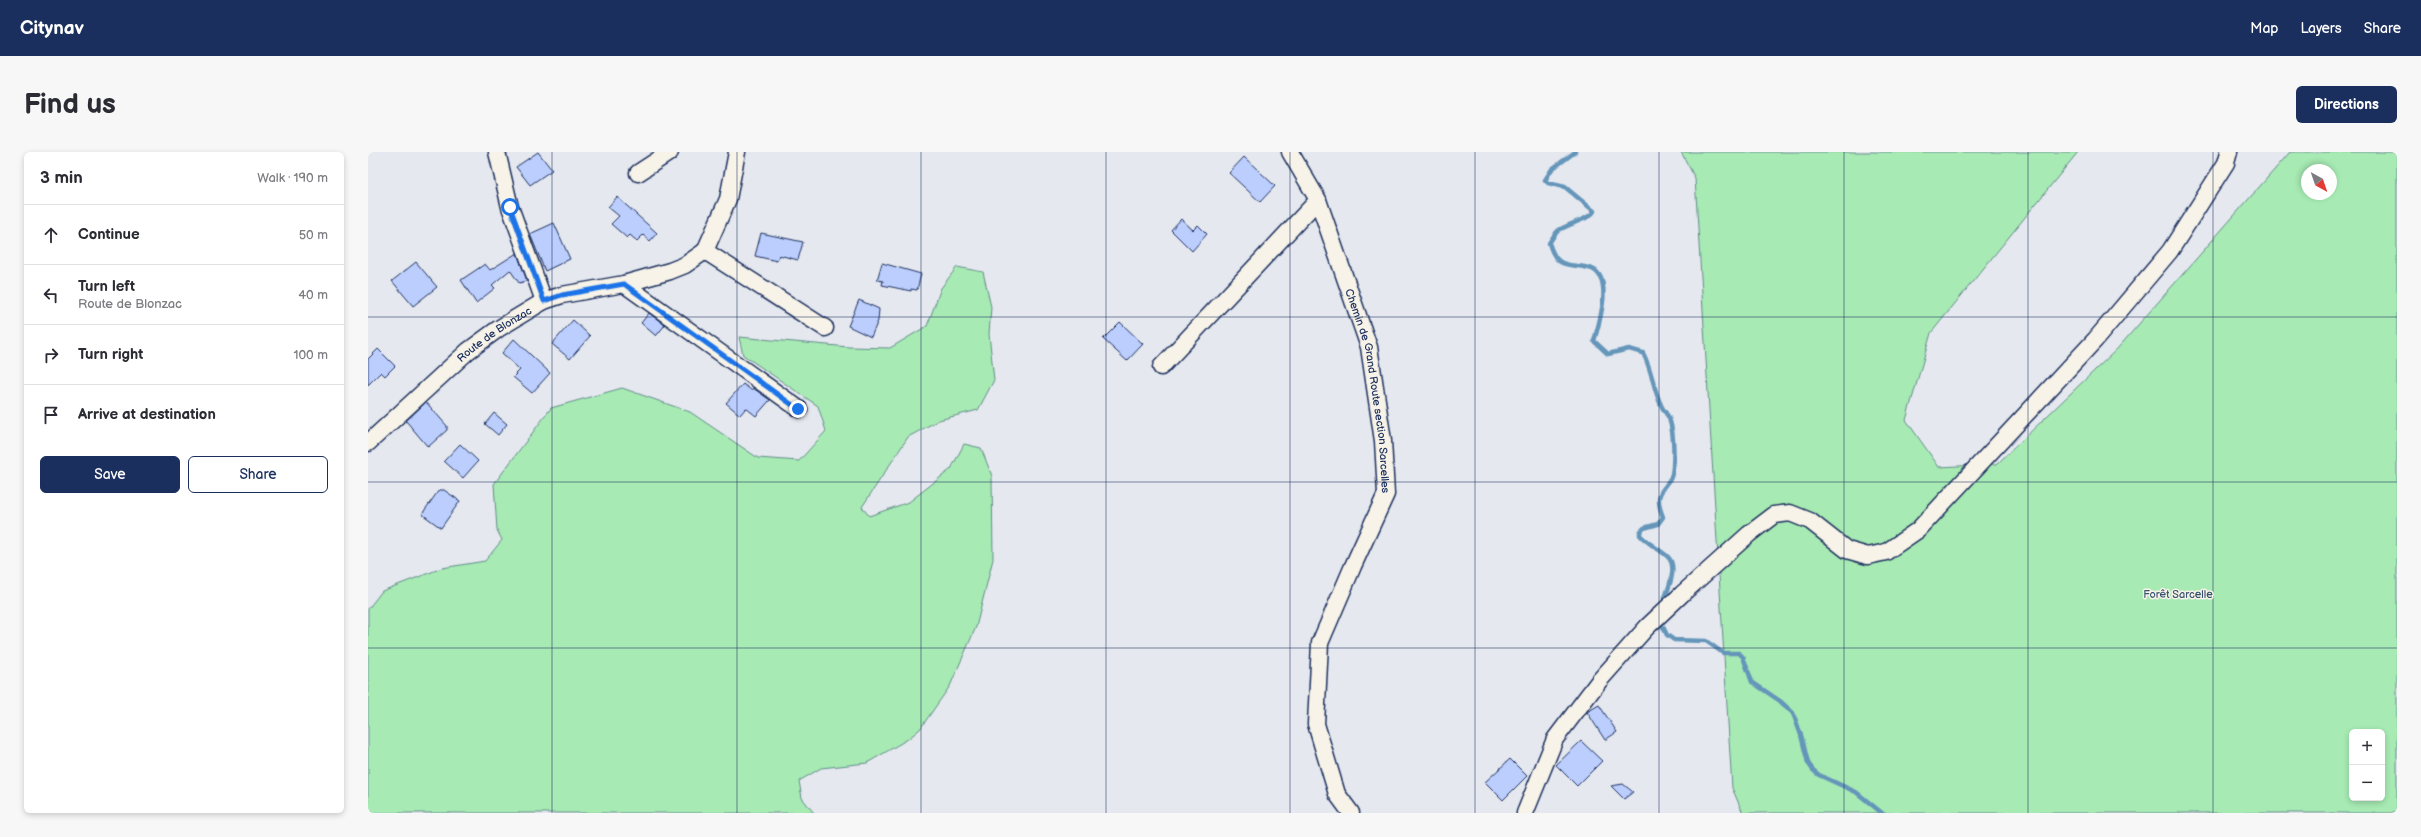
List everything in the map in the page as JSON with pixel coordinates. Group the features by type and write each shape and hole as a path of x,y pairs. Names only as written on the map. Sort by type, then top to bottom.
{"street":[{"path":"497,152 517,226 544,301"},
{"path":"638,173 670,152"},
{"path":"737,152 728,199 705,251 825,328"},
{"name":"Chemin de Grand Route section Sarcelles","path":"1290,152 1318,200 1369,347 1383,441 1386,494 1352,566 1320,643 1316,724 1337,794 1351,813"},
{"path":"1525,813 1555,739 1599,681 1647,627 1749,534 1774,515 1790,513 1810,521 1847,550 1868,556 1886,552 1918,530 2095,340 2170,251 2226,163 2229,152"},
{"path":"1161,367 1318,200"},
{"name":"Route de Blonzac","path":"368,443 468,351 498,329 544,301 562,295 624,284 685,265 705,251"},
{"path":"624,284 798,409"}],"green space":[{"name":"Forêt Sarcelle","path":"1681,152 2078,152 1931,333 1906,420 1939,467 1997,464 2117,349 2290,152 2397,152 2397,813 1743,813 1732,788 1695,178"},
{"path":"957,267 983,272 991,307 989,334 994,380 978,410 939,420 908,437 862,507 869,516 909,502 951,469 964,444 981,448 992,476 993,559 976,627 950,686 920,729 908,739 867,763 821,768 799,781 802,798 814,813 368,813 368,609 382,591 442,568 485,561 502,540 497,530 494,484 551,408 622,388 690,412 758,458 799,461 826,431 818,406 743,355 739,337 849,347 890,348 927,326 941,288"}],"building":[{"path":"538,152 552,170 530,185 516,167"},
{"path":"1244,157 1275,186 1260,202 1229,173"},
{"path":"617,197 657,233 650,241 643,235 637,241 630,235 627,238 611,224 619,216 608,207"},
{"path":"1181,219 1193,230 1198,225 1207,234 1192,251 1171,230"},
{"path":"554,223 570,259 545,271 530,234"},
{"path":"761,233 803,242 798,260 779,255 777,261 755,256"},
{"path":"517,253 527,281 519,283 510,270 492,285 495,288 476,303 461,280 485,264 490,270"},
{"path":"416,262 437,287 413,306 392,281"},
{"path":"882,263 921,274 917,290 911,289 911,291 882,285 883,281 877,280"},
{"path":"859,300 879,309 878,321 871,337 848,326"},
{"path":"649,313 665,325 656,336 641,323"},
{"path":"573,320 590,336 570,359 552,344"},
{"path":"1120,322 1143,344 1127,361 1103,339"},
{"path":"514,339 550,373 532,393 513,377 520,370 502,353"},
{"path":"378,349 395,366 385,376 381,372 368,385 368,359"},
{"path":"743,384 751,390 753,388 770,400 756,416 746,408 740,415 726,403"},
{"path":"426,402 447,426 447,430 428,447 406,421"},
{"path":"494,413 507,424 498,435 485,424"},
{"path":"460,444 478,461 463,478 444,461"},
{"path":"439,490 444,490 460,501 441,528 422,514"},
{"path":"1599,705 1617,732 1605,740 1587,712"},
{"path":"1581,741 1602,761 1577,786 1556,765"},
{"path":"1510,759 1527,776 1503,800 1485,782"},
{"path":"1623,784 1633,792 1624,799 1611,786"}],"waterway":[{"path":"1575,152 1552,169 1545,180 1548,183 1565,187 1594,211 1584,219 1559,230 1549,243 1552,252 1556,258 1564,264 1589,268 1597,272 1603,289 1603,300 1594,341 1608,354 1629,349 1643,353 1658,399 1669,418 1672,430 1674,455 1672,475 1660,494 1659,499 1663,517 1658,524 1644,528 1640,532 1640,535 1643,538 1664,553 1671,561 1671,580 1662,606"},
{"path":"1660,621 1667,635 1674,640 1706,641 1723,653 1739,653 1743,657 1752,682 1780,701 1793,713 1801,735 1808,763 1813,770 1819,775 1856,792 1882,813"}],"route":[{"path":"510,207 544,301 562,295 624,284 798,409"}]}
